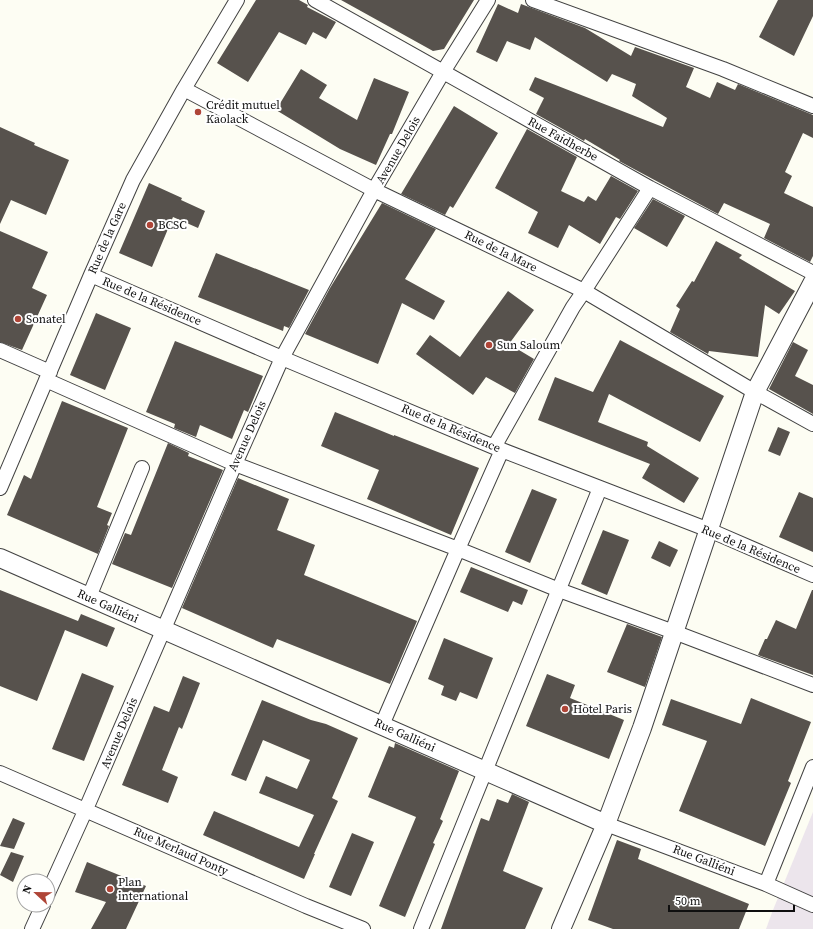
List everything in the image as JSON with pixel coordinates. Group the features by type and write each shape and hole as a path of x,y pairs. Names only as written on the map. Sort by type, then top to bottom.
{"street":[{"name":"Rue de la Gare","path":"0,488 133,180 184,88 237,0"},
{"name":"Rue Faidherbe","path":"315,0 650,188 813,273"},
{"name":"Avenue Delois","path":"56,876 86,810 282,358 374,190 443,72 488,0"},
{"path":"533,0 723,69 813,106"},
{"name":"Rue de la Mare","path":"184,88 374,190 584,291 755,392 813,424"},
{"path":"382,725 458,549 498,448 573,306 650,188"},
{"name":"Rue de la Résidence","path":"91,275 282,358 498,448 709,530 813,575"},
{"path":"561,929 606,824 642,728 755,392 813,282"},
{"path":"0,350 48,376 235,464 458,549 559,590 813,685"},
{"path":"89,597 142,468"},
{"path":"421,929 600,488"},
{"name":"Rue Galliéni","path":"0,558 606,824 766,884 813,905"},
{"path":"766,884 813,767"},
{"name":"Rue Merlaud Ponty","path":"0,773 299,903 363,929"},
{"path":"32,929 39,913"}],"shaded area":[{"path":"813,812 813,929 766,929 773,910"}],"building":[{"path":"256,0 299,0 308,5 307,7 336,22 326,39 313,32 306,45 279,32 248,82 217,63"},
{"path":"341,0 474,0 444,49 433,51"},
{"path":"778,0 813,0 813,16 794,56 759,37"},
{"path":"498,4 518,13 521,4 585,28 631,56 635,47 694,68 686,87 710,98 717,82 735,90 738,84 813,115 813,138 803,133 785,172 792,176 784,193 813,207 813,256 810,262 764,238 770,224 724,203 718,214 619,161 620,160 585,139 584,141 536,114 544,98 529,90 535,77 663,127 667,118 632,96 636,84 612,74 607,82 535,37 530,50 507,41 497,62 476,52"},
{"path":"301,69 327,85 319,98 357,120 374,78 409,92 392,134 390,134 376,165 340,149 276,110"},
{"path":"454,106 498,133 453,208 450,206 445,215 401,194"},
{"path":"0,127 35,143 34,145 69,160 46,215 11,200 0,224"},
{"path":"527,129 577,157 561,191 584,202 588,196 596,201 611,176 638,191 620,219 616,217 600,244 569,225 558,248 528,233 538,212 495,188"},
{"name":"BCSC","path":"149,183 182,198 181,200 205,211 198,228 173,217 152,267 119,253"},
{"path":"653,199 685,216 667,247 634,228"},
{"path":"382,203 436,229 405,279 445,301 434,320 402,303 378,364 305,334 330,288"},
{"path":"0,231 48,252 32,288 47,295 22,350 0,342"},
{"path":"716,241 742,255 739,258 795,291 779,314 765,305 758,357 709,351 708,354 670,332 680,309 676,306 692,281 694,282"},
{"path":"216,253 309,290 289,328 284,326 283,331 198,297"},
{"name":"Sun Saloum","path":"508,291 534,310 509,344 534,359 515,393 486,377 473,395 416,354 430,335 460,357"},
{"path":"96,313 131,328 105,390 70,375"},
{"path":"620,340 724,396 700,442 609,394 598,422 648,442 647,446 699,478 684,503 642,478 650,464 538,420 555,377 593,392"},
{"path":"175,341 263,376 248,412 244,410 232,439 200,425 196,437 174,428 175,424 146,412"},
{"path":"793,342 808,350 795,376 813,385 813,414 769,389"},
{"path":"62,401 128,428 97,507 112,513 107,525 109,526 98,554 7,515 24,475 31,479"},
{"path":"335,412 479,468 451,535 367,499 379,470 321,446"},
{"path":"778,427 790,432 780,456 768,451"},
{"path":"168,443 189,453 188,456 223,470 172,588 112,564 125,533 131,535"},
{"path":"238,478 289,499 277,530 315,545 304,575 417,621 390,684 277,639 273,648 182,608"},
{"path":"532,489 557,499 530,563 505,552"},
{"path":"799,492 813,498 813,552 779,537"},
{"path":"603,530 629,540 607,595 581,584"},
{"path":"659,541 678,550 670,567 651,558"},
{"path":"471,567 528,590 522,605 513,601 508,612 460,592"},
{"path":"0,590 78,621 81,614 115,628 107,647 65,630 37,701 0,686"},
{"path":"812,590 813,675 758,655 776,620 796,629"},
{"path":"627,624 662,637 645,687 607,672"},
{"path":"444,638 493,658 477,699 460,692 456,701 441,695 444,686 428,679"},
{"path":"82,673 114,686 84,761 52,749"},
{"name":"Hotel Paris","path":"547,674 575,685 570,698 624,720 609,759 526,726"},
{"path":"183,676 200,683 182,729 179,727 162,770 178,777 168,803 122,785 154,706 169,712"},
{"path":"751,698 811,722 788,781 791,783 765,846 679,811 707,741 662,725 671,699 741,724"},
{"path":"262,700 311,720 326,724 358,738 332,798 338,801 304,879 203,835 214,811 299,847 314,815 259,793 266,776 297,789 310,760 263,740 246,781 231,775"},
{"path":"395,743 459,771 440,819 443,821 433,843 435,844 405,917 379,906 416,817 368,797 389,746 394,748"},
{"path":"512,794 529,802 503,871 543,888 525,929 441,929 481,818 489,821 497,799 508,803"},
{"path":"13,818 25,823 14,849 0,846"},
{"path":"352,833 374,842 351,896 329,887"},
{"path":"617,840 641,849 638,859 749,904 739,929 613,929 588,920"},
{"path":"11,852 24,856 13,882 0,875"},
{"name":"Plan international","path":"87,862 146,886 126,929 91,929 106,902 75,892"}],"place":[{"name":"Crédit mutuel Kaolack","path":"198,112"},
{"name":"BCSC","path":"150,225"},
{"name":"Sonatel","path":"18,319"},
{"name":"Sun Saloum","path":"489,345"},
{"name":"Hotel Paris","path":"565,709"},
{"name":"Plan international","path":"110,889"}]}
